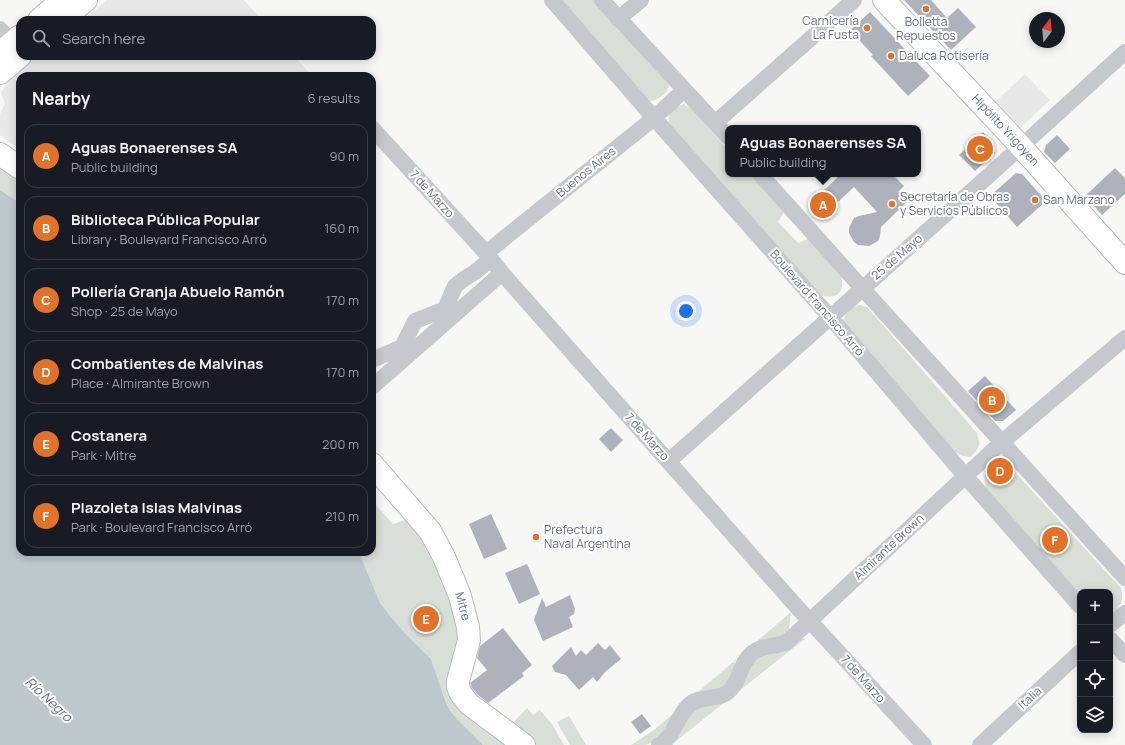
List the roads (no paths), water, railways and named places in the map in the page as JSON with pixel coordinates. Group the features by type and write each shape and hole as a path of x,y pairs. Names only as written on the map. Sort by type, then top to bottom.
{"main road":[{"path":"44,16 62,0"},
{"path":"67,16 86,0"},
{"name":"Hipólito Yrigoyen","path":"884,0 1021,147 1125,263"},
{"path":"0,73 12,44"},
{"path":"0,154 16,165"},
{"name":"Mitre","path":"376,469 430,531 444,557 460,596 468,627 468,640 458,681 458,687 461,694 469,704 524,745"}],"street":[{"name":"Boulevard Francisco Arró","path":"552,0 654,118 830,316 966,477 1077,603"},
{"path":"602,0 725,134"},
{"path":"618,19 641,0"},
{"path":"715,123 854,0"},
{"name":"25 de Mayo","path":"669,461 1021,147 1125,52"},
{"name":"Buenos Aires","path":"376,358 402,347 414,321 443,310 446,307 455,286 464,278 475,272 488,256 654,118 684,90"},
{"name":"7 de Marzo","path":"376,132 488,256 810,620 924,745"},
{"path":"763,177 1125,578"},
{"path":"376,383 502,273"},
{"name":"Almirante Brown","path":"659,745 668,738 682,712 689,704 697,700 718,697 725,693 736,682 742,666 752,653 766,647 780,645 787,642 1002,442 1125,338"},
{"path":"1113,623 1125,613"},
{"path":"1113,641 1125,655"},
{"name":"Italia","path":"980,745 1077,655"}],"water":[{"name":"Río Negro","path":"0,190 16,200 16,556 361,556 380,603 401,629 431,659 446,703 451,712 483,745 0,745"}],"place":[{"name":"Bolletta Repuestos","path":"926,9"},
{"name":"Carnicería La Fusta","path":"867,28"},
{"name":"Daluca Rotisería","path":"891,56"},
{"name":"Pollería Granja Abuelo Ramón","path":"980,149"},
{"name":"San Marzano","path":"1035,200"},
{"name":"Secretaría de Obras y Servicios Públicos","path":"892,204"},
{"name":"Aguas Bonaerenses SA","path":"823,205"},
{"name":"Biblioteca Pública Popular","path":"992,400"},
{"name":"Combatientes de Malvinas","path":"1000,471"},
{"name":"Prefectura Naval Argentina","path":"536,537"},
{"name":"Plazoleta Islas Malvinas","path":"1055,540"},
{"name":"Costanera","path":"426,619"}]}
